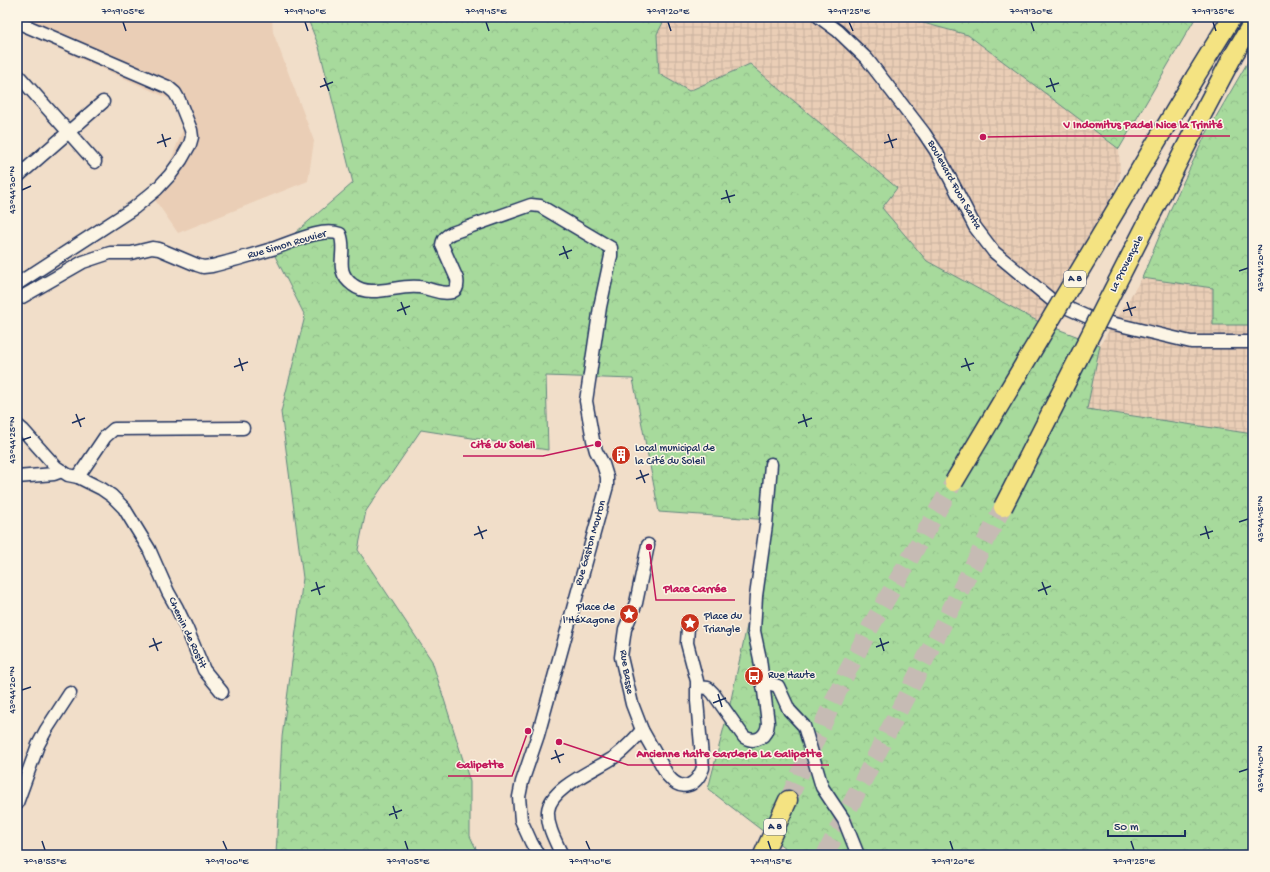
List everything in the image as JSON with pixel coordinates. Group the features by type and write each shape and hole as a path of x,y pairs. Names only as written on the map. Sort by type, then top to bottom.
{"highway":[{"name":"A 8","path":"954,482 1232,17"},
{"name":"La Provençale","path":"1003,507 1206,109 1253,22"},
{"name":"A 8","path":"763,855 788,800"}],"street":[{"name":"Boulevard Fuon Santa","path":"819,17 838,31 867,59 924,133 936,151 975,227 994,252 1054,302 1090,318 1190,342 1253,342"},
{"path":"17,22 168,87 175,93 179,100 191,130 192,137 190,144 181,160 170,175 148,198 17,284"},
{"path":"17,74 95,162"},
{"path":"17,177 103,102"},
{"name":"Rue Simon Rouvier","path":"17,299 22,298 83,262 94,257 110,253 131,253 152,248 159,249 203,267 224,263 320,233 335,232 340,234 342,239 342,271 346,278 360,289 377,291 418,286 437,291 453,291 456,288 457,279 442,245 443,239 452,232 531,205 540,206 611,248"},
{"name":"Rue Gaston Mouton","path":"538,855 530,842 521,820 519,797 522,782 538,735 607,486 607,477 593,440 586,401 600,307 611,256 611,248"},
{"path":"17,425 24,430 56,467 62,471"},
{"path":"78,477 105,437 114,429 243,428"},
{"path":"688,627 686,643 698,687 708,688 714,693 739,732 749,740 760,738 767,729 760,659 754,631 756,596 766,525 772,464"},
{"path":"17,477 54,474 62,471"},
{"name":"Chemin de Rostit","path":"62,471 78,477 112,496 121,505 149,549 168,592 187,629 204,670 222,692"},
{"name":"Rue Basse","path":"648,545 636,603 625,629 622,657 632,704 642,730 668,776 673,782 680,785 688,785 695,782 700,777 703,768 697,693 698,687"},
{"path":"763,686 771,684 778,686 789,710 804,726 822,787 844,820 858,855"},
{"path":"17,803 38,745 70,692"},
{"path":"562,855 556,843 549,821 548,810 555,795 614,756 628,745 642,730"}],"shaded area":[{"path":"17,17 272,17 273,32 314,141 308,181 178,233 155,200 184,127 172,100 17,30"},
{"path":"666,17 911,17 912,20 968,35 1119,149 1120,177 1087,248 1039,322 927,261 882,208 897,188 750,64 689,91 659,74 657,34"},
{"path":"1142,278 1213,288 1213,325 1253,325 1253,434 1087,409 1100,345"}],"green space":[{"path":"307,17 666,17 657,34 659,74 689,91 750,64 897,188 882,208 927,261 1039,322 1100,345 1087,409 1253,434 1253,855 794,855 708,789 730,704 770,520 659,512 633,379 546,376 548,450 421,430 366,511 358,550 432,661 470,782 470,836 479,855 276,855 282,737 303,578 281,412 305,316 273,252 353,183 319,47"},
{"path":"911,17 1196,17 1119,149 968,35 912,20"},
{"path":"1253,53 1253,325 1213,325 1213,288 1142,278 1171,208 1205,136"}],"tunnel":[{"path":"788,800 845,676 871,626 954,482"},
{"path":"825,855 1003,507"}],"place":[{"name":"V Indomitus Padel Nice la Trinité","path":"983,137"},
{"name":"Cité du Soleil","path":"598,444"},
{"name":"Local municipal de la Cité du Soleil","path":"621,455"},
{"name":"Place Carrée","path":"649,547"},
{"name":"Place de l'Héxagone","path":"629,614"},
{"name":"Place du Triangle","path":"690,623"},
{"name":"Rue Haute","path":"754,676"},
{"name":"Galipette","path":"528,731"},
{"name":"Ancienne Halte Garderie La Galipette","path":"559,742"}]}
